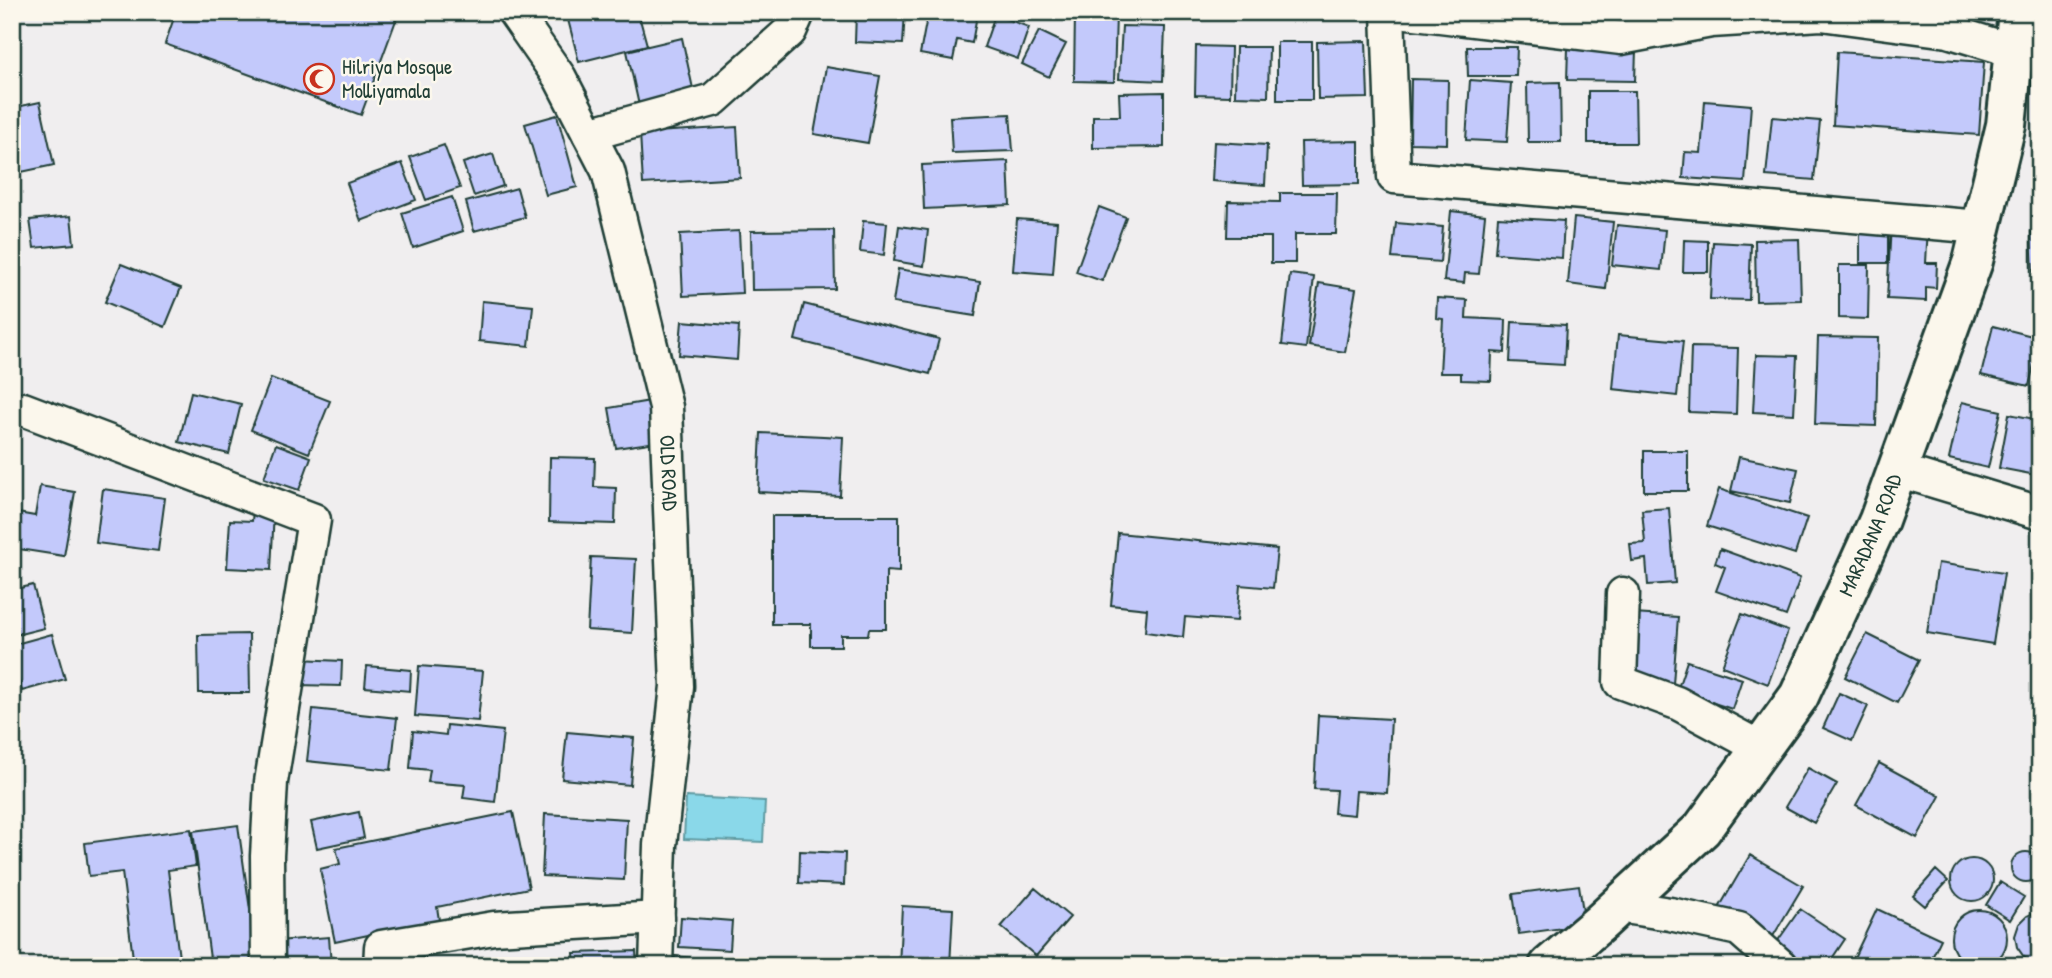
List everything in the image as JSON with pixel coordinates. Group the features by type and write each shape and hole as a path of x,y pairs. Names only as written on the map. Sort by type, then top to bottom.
{"street":[{"path":"1388,12 1394,177 1981,227"},
{"path":"1407,12 1621,37 1711,21 1821,14 1948,31 2014,51"},
{"name":"MARADANA ROAD","path":"1549,966 1702,829 1799,696 1879,520 1973,261 2006,125 2018,12"},
{"name":"OLD ROAD","path":"516,13 560,78 608,171 666,407 677,685 660,845 656,966"},
{"path":"589,134 713,100 790,31 798,13"},
{"path":"12,409 23,409 314,520 271,782 267,856 268,966"},
{"path":"1897,470 2040,513"},
{"path":"1623,594 1620,682 1677,703 1761,748"},
{"path":"1618,906 1739,929 1781,966"},
{"path":"380,966 381,947 494,928 658,918"}],"water":[{"path":"686,797 765,801 763,842 684,839"}],"building":[{"name":"Hilriya Mosque Molliyamala","path":"176,12 399,12 361,115 165,44"},
{"path":"566,12 638,12 647,45 579,62"},
{"path":"856,12 905,12 903,44 855,42"},
{"path":"928,12 966,12 977,15 972,43 957,40 953,60 920,54"},
{"path":"1532,12 1642,12 1642,24 1532,21"},
{"path":"1075,13 1116,14 1114,82 1074,81"},
{"path":"995,15 1029,27 1018,59 984,47"},
{"path":"1122,26 1165,27 1163,81 1119,79"},
{"path":"1039,31 1066,44 1049,77 1022,64"},
{"path":"682,38 695,98 640,110 627,51"},
{"path":"1366,41 1368,98 1318,99 1317,42"},
{"path":"1277,42 1312,42 1312,100 1277,100"},
{"path":"1196,46 1231,47 1230,96 1195,95"},
{"path":"1236,47 1269,47 1268,97 1235,96"},
{"path":"1467,47 1517,47 1516,76 1468,76"},
{"path":"1568,48 1636,49 1635,81 1567,80"},
{"path":"1837,52 1984,62 1979,135 1833,125"},
{"path":"826,67 880,76 868,143 814,134"},
{"path":"1411,79 1448,80 1447,144 1410,143"},
{"path":"1470,80 1511,83 1507,142 1466,140"},
{"path":"1560,82 1561,142 1528,142 1527,83"},
{"path":"1588,91 1635,91 1636,143 1588,143"},
{"path":"1164,92 1164,147 1093,148 1093,116 1120,116 1119,93"},
{"path":"1705,101 1751,105 1745,182 1683,178 1685,152 1701,153"},
{"path":"40,102 54,165 12,174 12,108"},
{"path":"1010,114 1013,151 952,153 950,117"},
{"path":"557,115 577,187 546,195 525,124"},
{"path":"1772,117 1820,121 1814,180 1766,176"},
{"path":"737,127 740,178 643,184 640,133"},
{"path":"1359,141 1359,184 1302,185 1301,142"},
{"path":"1214,142 1267,145 1265,185 1212,181"},
{"path":"444,145 460,188 426,200 410,157"},
{"path":"493,154 503,186 474,196 463,163"},
{"path":"1008,161 1010,205 924,209 922,165"},
{"path":"402,163 416,200 361,221 347,183"},
{"path":"517,188 525,217 474,231 466,202"},
{"path":"1280,193 1337,193 1336,234 1295,234 1295,263 1271,263 1271,237 1227,237 1228,201 1280,202"},
{"path":"452,197 463,231 413,248 402,213"},
{"path":"1099,207 1126,217 1102,281 1076,272"},
{"path":"1451,211 1485,215 1479,274 1465,273 1464,283 1444,281"},
{"path":"71,216 74,244 34,248 30,220"},
{"path":"1498,217 1564,221 1562,258 1495,253"},
{"path":"1574,218 1613,222 1606,289 1568,284"},
{"path":"1017,219 1057,222 1053,274 1013,271"},
{"path":"863,221 887,223 884,255 860,252"},
{"path":"1396,223 1443,227 1440,262 1392,258"},
{"path":"1860,223 1888,224 1888,263 1860,263"},
{"path":"1891,224 1928,226 1926,263 1937,263 1936,288 1926,287 1926,301 1887,299"},
{"path":"1617,225 1665,230 1661,270 1612,265"},
{"path":"899,226 928,230 924,266 894,261"},
{"path":"834,230 835,289 752,290 751,231"},
{"path":"739,231 742,293 683,296 680,234"},
{"path":"2031,232 2040,232 2040,315 2035,315"},
{"path":"1799,239 1801,300 1756,301 1755,240"},
{"path":"1684,240 1708,241 1708,272 1683,272"},
{"path":"1713,242 1751,244 1749,300 1710,299"},
{"path":"121,264 181,288 165,327 105,302"},
{"path":"1839,265 1869,265 1868,319 1839,318"},
{"path":"898,269 980,282 975,316 893,303"},
{"path":"1290,274 1314,277 1306,348 1282,345"},
{"path":"1319,283 1356,289 1345,352 1309,346"},
{"path":"1437,298 1467,300 1466,318 1506,320 1505,353 1492,352 1491,381 1461,380 1461,373 1440,373 1443,319 1436,318"},
{"path":"482,301 533,306 529,346 479,341"},
{"path":"804,304 939,339 930,374 795,340"},
{"path":"682,321 739,326 737,360 679,355"},
{"path":"1512,322 1566,325 1564,365 1510,362"},
{"path":"1993,326 2040,338 2029,386 1981,375"},
{"path":"1618,335 1683,341 1677,396 1613,389"},
{"path":"1818,337 1878,338 1876,426 1815,424"},
{"path":"1691,347 1738,348 1736,414 1689,412"},
{"path":"1756,355 1797,356 1794,414 1753,412"},
{"path":"271,378 330,401 309,453 251,430"},
{"path":"191,392 241,404 229,454 179,442"},
{"path":"650,401 656,442 616,448 609,408"},
{"path":"1962,402 2001,411 1988,468 1949,459"},
{"path":"2009,414 2040,420 2040,454 2036,475 1999,468"},
{"path":"761,433 843,437 840,496 758,492"},
{"path":"276,444 311,457 299,490 264,478"},
{"path":"1644,451 1688,451 1688,491 1644,491"},
{"path":"550,457 595,458 594,487 616,488 615,524 549,522"},
{"path":"1739,457 1798,469 1790,503 1731,491"},
{"path":"40,486 75,492 64,556 12,548 12,512 35,516"},
{"path":"103,489 165,498 158,551 96,543"},
{"path":"1719,489 1807,518 1795,554 1707,526"},
{"path":"1669,508 1675,583 1648,585 1646,559 1632,561 1630,544 1645,543 1642,510"},
{"path":"253,510 274,511 271,570 227,568 230,520 252,521"},
{"path":"772,516 899,516 899,572 886,571 886,629 869,629 868,635 841,635 841,646 811,646 811,624 772,624"},
{"path":"1118,533 1277,549 1273,588 1240,585 1237,621 1185,617 1183,637 1145,632 1147,609 1111,605"},
{"path":"1720,549 1800,578 1786,616 1716,591 1725,567 1715,563"},
{"path":"591,557 636,559 632,633 587,630"},
{"path":"1938,563 2004,573 1993,644 1927,633"},
{"path":"33,585 44,628 12,636 12,590"},
{"path":"1634,614 1678,617 1673,684 1628,681"},
{"path":"1742,614 1788,631 1768,684 1722,666"},
{"path":"52,634 65,679 22,691 12,657 12,645"},
{"path":"249,634 250,693 199,693 198,635"},
{"path":"1867,634 1919,660 1897,703 1845,677"},
{"path":"299,659 342,661 341,686 298,685"},
{"path":"1687,661 1742,679 1732,709 1677,691"},
{"path":"367,666 411,670 410,691 365,687"},
{"path":"419,666 483,671 478,721 415,716"},
{"path":"1839,693 1868,706 1852,741 1823,728"},
{"path":"313,709 397,718 391,770 307,761"},
{"path":"1318,715 1391,719 1387,793 1356,791 1354,815 1334,813 1336,790 1314,789"},
{"path":"447,725 503,731 495,802 463,798 465,785 428,782 430,770 410,768 413,731 446,735"},
{"path":"567,732 634,738 630,785 562,779"},
{"path":"1879,763 1940,796 1917,838 1856,805"},
{"path":"1808,768 1837,784 1814,823 1785,807"},
{"path":"359,812 364,838 317,848 311,822"},
{"path":"513,812 529,888 437,907 439,920 335,942 320,869 340,864 336,848"},
{"path":"545,814 627,819 624,880 542,876"},
{"path":"238,825 258,966 211,966 193,831"},
{"path":"191,829 196,866 168,870 180,966 134,966 122,872 89,876 85,843"},
{"path":"800,851 845,853 844,885 799,883"},
{"path":"2026,852 2036,857 2041,867 2036,877 2026,882 2016,877 2011,867 2016,857"},
{"path":"1750,855 1803,886 1772,938 1719,908"},
{"path":"1972,859 1987,865 1993,880 1987,895 1972,901 1957,895 1951,880 1957,865"},
{"path":"1936,870 1948,881 1925,906 1913,896"},
{"path":"2000,882 2024,897 2010,920 1986,905"},
{"path":"1579,885 1585,925 1519,934 1513,894"},
{"path":"1035,888 1070,917 1036,956 1001,927"},
{"path":"902,906 953,909 950,966 899,966"},
{"path":"1800,909 1845,939 1827,966 1796,966 1772,949"},
{"path":"1877,909 1941,939 1928,966 1896,966 1884,961 1882,966 1851,964"},
{"path":"1979,910 1990,912 1999,918 2005,927 2005,949 1999,958 1990,964 1979,966 1968,964 1959,958 1953,949 1951,938 1953,927 1959,918 1968,912"},
{"path":"2038,911 2040,964 2030,962 2024,957 2017,947 2015,936 2019,924"},
{"path":"681,917 732,921 730,950 679,947"},
{"path":"329,937 331,966 279,966 277,941"},
{"path":"636,951 637,966 575,966 574,953"},
{"path":"675,956 721,961 720,966 674,966"}],"place":[{"name":"Hilriya Mosque Molliyamala","path":"319,79"}]}
